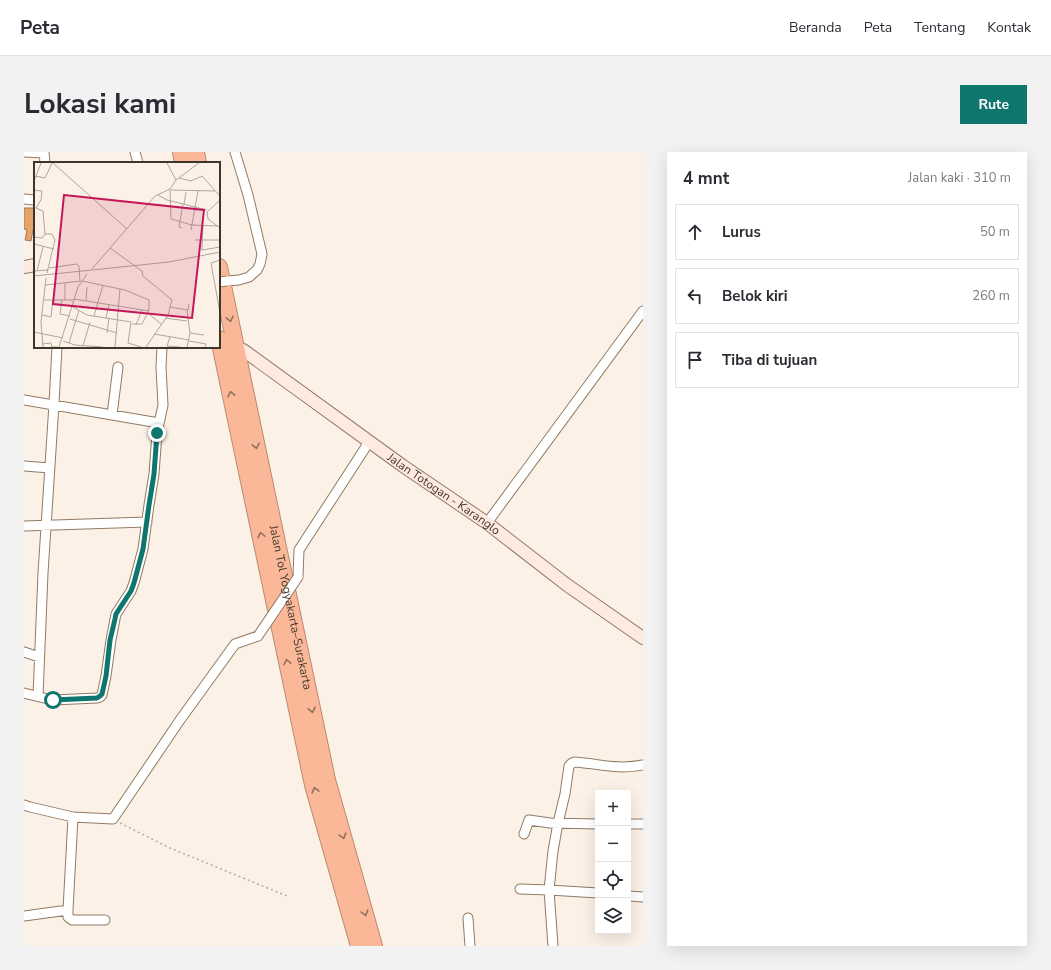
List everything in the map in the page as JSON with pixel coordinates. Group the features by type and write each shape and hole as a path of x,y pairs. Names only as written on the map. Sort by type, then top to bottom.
{"highway":[{"path":"181,152 183,162"},
{"path":"196,152 198,162"},
{"name":"Jalan Tol Yogyakarta–Surakarta","path":"220,272 351,892 365,942"},
{"name":"Jalan Tol Yogyakarta–Surakarta","path":"220,344 313,785 351,892"}],"main road":[{"path":"24,267 34,265"},
{"name":"Jalan Totogan - Karanglo","path":"243,350 369,442 487,524 567,585 643,638"}],"street":[{"path":"24,152 44,152 45,162"},
{"path":"136,152 138,162"},
{"path":"223,282 249,277 260,264 262,254 248,196 235,152"},
{"path":"24,199 34,200"},
{"path":"487,524 643,311"},
{"path":"38,696 43,573 57,348"},
{"path":"25,695 62,700 97,698 102,694 106,676 110,640 116,614 131,591 143,549 154,474 158,423 162,415 163,405 161,367 162,348"},
{"path":"112,415 118,367"},
{"path":"24,400 158,423"},
{"path":"24,805 73,817 113,819 180,720 235,644 258,636 298,576 299,550 369,442"},
{"path":"24,466 50,468"},
{"path":"24,526 147,522"},
{"path":"24,652 39,656"},
{"path":"553,946 550,890 553,852 570,766 572,763 625,768 643,765"},
{"path":"73,817 68,917 72,920 105,920"},
{"path":"524,834 529,820 544,823 595,824"},
{"path":"631,824 643,824"},
{"path":"520,889 595,893"},
{"path":"631,896 643,897"},
{"path":"24,916 68,910"},
{"path":"468,918 470,946"}],"path":[{"path":"113,819 170,848 287,896"}],"building":[{"path":"24,208 34,208 34,230 31,241 25,240 27,230 24,229"}],"route":[{"path":"53,700 97,698 103,692 108,666 110,640 116,614 131,591 137,576 143,549 154,474 157,433"}]}
